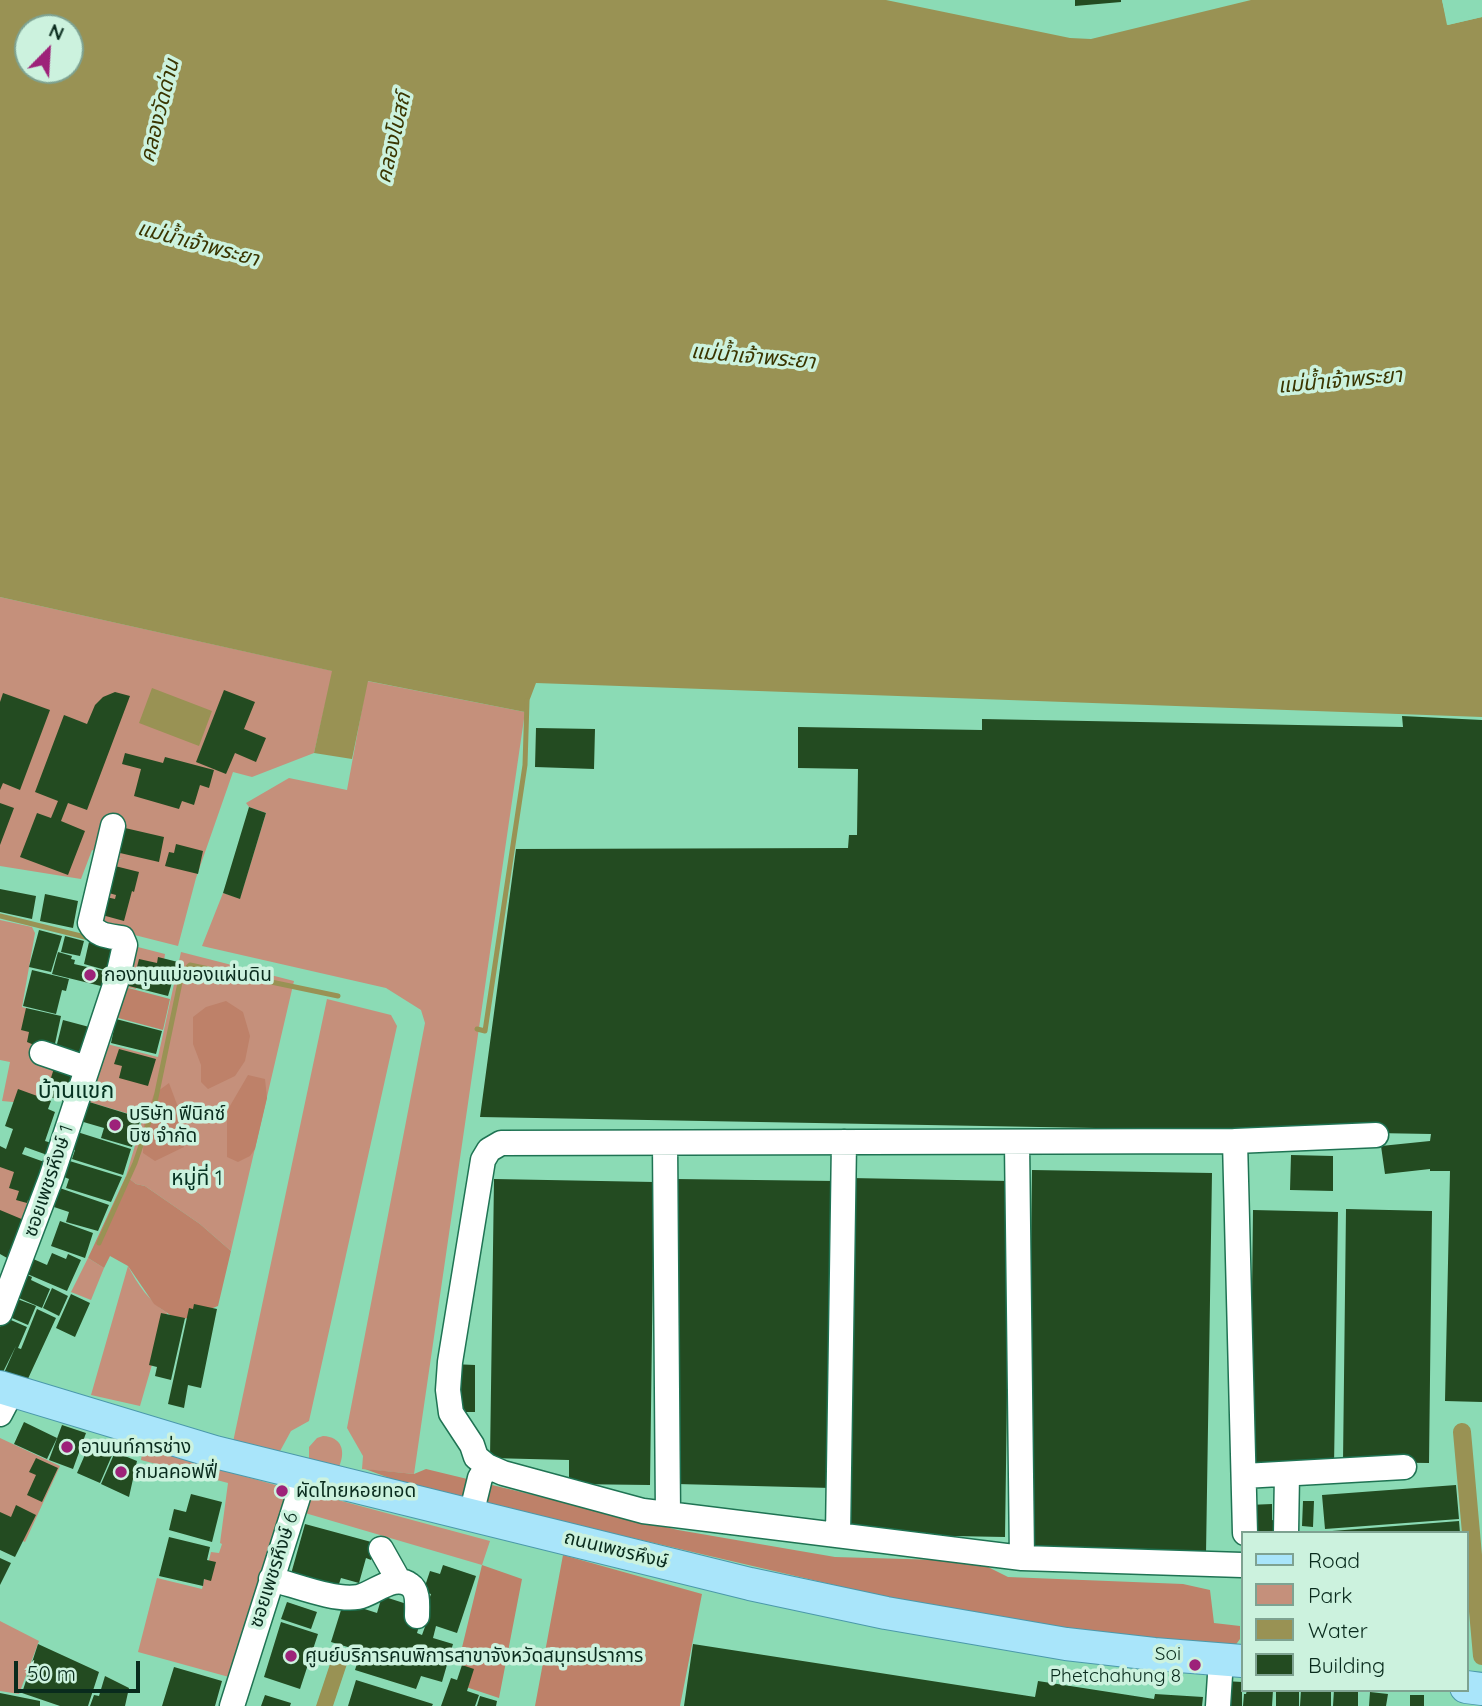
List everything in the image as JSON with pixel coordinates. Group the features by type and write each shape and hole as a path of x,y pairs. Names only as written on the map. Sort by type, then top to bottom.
{"main road":[{"name":"ถนนเพชรหึงษ์","path":"4,1397 304,1475 750,1584 886,1613 1066,1644 1231,1660"}],"street":[{"name":"ซอยเพชรหึงษ์ 1","path":"0,1313 46,1190 118,975 125,945 122,938 98,934 90,923 113,826"},
{"path":"42,1053 86,1068"},
{"path":"1240,1565 1022,1558 668,1514 631,1508 503,1473 487,1466 476,1457 472,1445 455,1421 449,1406 448,1391 450,1362 483,1160 489,1150 501,1143 1236,1141 1376,1135"},
{"path":"1236,1141 1245,1531"},
{"path":"838,1535 844,1142"},
{"path":"1017,1142 1022,1558"},
{"path":"666,1143 668,1514"},
{"path":"471,1515 475,1494 487,1466"},
{"path":"1244,1476 1404,1467"},
{"path":"1286,1531 1287,1474"},
{"name":"ซอยเพชรหึงษ์ 6","path":"232,1706 304,1475"},
{"path":"381,1549 399,1581 413,1587 417,1597 416,1616"},
{"path":"271,1579 335,1596 352,1597 399,1581"},
{"path":"1217,1706 1231,1660"}],"green space":[{"path":"0,597 333,671 314,753 252,777 233,772 196,878 178,946 99,926 111,857 123,859 92,850 81,879 0,866"},
{"path":"367,681 525,712 414,1474 362,1469 363,1456 347,1428 425,1023 421,1010 386,988 202,946 223,893 240,898 266,813 249,807 246,803 289,778 347,790"},
{"path":"0,920 32,927 35,933 22,1007 29,1009 28,1028 62,1050 46,1105 2,1101 10,1062 0,1060"},
{"path":"130,945 165,954 163,967 145,962 136,989 117,985"},
{"path":"181,952 294,981 231,1251 200,1224 126,1176 143,1118 79,1099 99,1042 158,1057"},
{"path":"327,999 391,1015 397,1026 309,1421 291,1431 279,1453 233,1442"},
{"path":"0,1166 22,1174 40,1197 29,1224 0,1215"},
{"path":"88,1258 104,1268 91,1300 71,1292"},
{"path":"128,1266 144,1292 167,1313 140,1406 91,1395"},
{"path":"323,1436 335,1439 341,1446 339,1467 309,1459 309,1447 317,1438"},
{"path":"0,1438 60,1466 25,1542 2,1532 0,1535"},
{"path":"143,1448 290,1489 229,1677 138,1652 157,1578 202,1589 211,1552 219,1553 222,1544 228,1483 141,1460"},
{"path":"312,1493 490,1541 482,1565 305,1513"},
{"path":"0,1621 39,1641 19,1694 0,1691"}],"shaded area":[{"path":"117,985 170,999 163,1030 107,1015"},
{"path":"226,1001 243,1012 250,1036 245,1061 235,1076 208,1089 201,1082 201,1065 193,1044 193,1017 206,1007"},
{"path":"248,1075 265,1079 267,1098 255,1149 250,1156 238,1162 227,1157 227,1111"},
{"path":"169,1083 181,1115 184,1147 155,1161 143,1153 144,1123 154,1094"},
{"path":"126,1176 200,1224 231,1251 218,1306 179,1321 154,1304 128,1266 110,1256 104,1268 88,1258"},
{"path":"365,1469 414,1474 426,1469 678,1530 835,1557 976,1561 1008,1577 1183,1584 1210,1590 1214,1623 1240,1626 1240,1639 1234,1647 1104,1634 937,1609 414,1487"},
{"path":"563,1555 702,1594 680,1706 535,1706"},
{"path":"482,1565 522,1579 499,1698 466,1687 471,1669 458,1664"}],"water":[{"path":"0,0 886,0 1070,38 1091,39 1251,0 1442,0 1448,25 1482,17 1482,717 536,683 525,712 368,681 352,759 314,753 332,671 0,597"},
{"path":"152,688 212,711 199,746 139,723"},
{"path":"333,1655 348,1661 333,1706 316,1706"}],"pier":[{"path":"1442,0 1446,0 1450,21 1482,14 1482,17 1447,25"}],"building":[{"path":"1075,0 1121,0 1121,2 1075,6"},
{"path":"224,690 255,702 244,729 266,738 256,762 235,753 226,774 196,762"},
{"path":"115,692 130,696 87,810 68,803 61,821 85,831 68,875 20,857 37,813 51,818 58,801 35,792 64,715 87,724 95,705 103,697"},
{"path":"3,693 50,710 20,790 3,783 0,790 0,702"},
{"path":"1402,716 1482,720 1482,1402 1445,1401 1450,1171 1430,1169 1385,1174 1381,1146 1430,1141 1431,1134 480,1117 516,849 848,848 849,835 857,835 858,769 798,768 798,727 982,730 982,719 1403,727"},
{"path":"536,728 595,729 594,769 535,767"},
{"path":"125,753 163,763 165,757 214,770 209,788 200,785 194,805 182,801 179,809 134,796 141,769 122,764"},
{"path":"0,803 14,808 0,845"},
{"path":"249,807 266,813 240,899 223,893"},
{"path":"125,828 164,837 159,862 120,853"},
{"path":"176,844 203,851 198,874 165,866 169,852 174,853"},
{"path":"111,865 139,872 124,921 102,915 106,897 115,899 116,895 105,892"},
{"path":"0,889 36,896 32,919 0,912"},
{"path":"45,894 78,901 73,928 40,921"},
{"path":"39,930 62,936 51,972 29,967"},
{"path":"65,936 84,941 80,956 61,952"},
{"path":"89,942 114,948 109,971 84,964"},
{"path":"58,952 72,956 74,964 109,972 105,987 52,974"},
{"path":"158,957 178,962 168,996 121,984 124,972 135,975 139,959 157,963"},
{"path":"32,970 69,979 66,991 62,990 56,1014 23,1006"},
{"path":"26,1008 61,1016 53,1053 27,1042 29,1032 21,1030"},
{"path":"116,1019 162,1031 156,1054 111,1043"},
{"path":"63,1020 93,1028 84,1060 55,1052"},
{"path":"119,1049 156,1059 148,1086 119,1078 122,1066 114,1064"},
{"path":"55,1065 73,1068 69,1103 37,1093 42,1078 50,1081"},
{"path":"18,1089 51,1101 48,1109 55,1112 45,1141 55,1144 50,1156 25,1147 22,1154 50,1164 36,1203 16,1200 19,1191 9,1188 14,1172 0,1167 0,1146 6,1149 13,1129 5,1126"},
{"name":"บริษัท ฟีนิกซ์ บิซ จำกัด","path":"86,1101 141,1118 132,1147 101,1138 104,1128 80,1121"},
{"path":"71,1130 131,1149 123,1175 72,1159 75,1150 65,1147"},
{"path":"1291,1155 1333,1156 1333,1191 1290,1190"},
{"path":"63,1159 122,1177 111,1202 66,1188 69,1179 57,1174"},
{"path":"1032,1170 1212,1173 1206,1554 1027,1551"},
{"path":"850,1178 1010,1181 1005,1537 846,1534"},
{"path":"494,1179 654,1182 650,1485 569,1484 569,1460 490,1458"},
{"path":"675,1179 835,1181 831,1488 677,1484"},
{"path":"51,1185 109,1205 98,1231 66,1222 69,1212 54,1207 56,1199"},
{"path":"1346,1209 1432,1211 1429,1463 1343,1462"},
{"path":"0,1210 31,1223 16,1263 0,1254"},
{"path":"1253,1210 1338,1212 1334,1466 1250,1464"},
{"path":"60,1221 93,1233 85,1258 51,1246"},
{"path":"52,1253 66,1259 68,1254 81,1260 67,1291 25,1273 31,1258 47,1265"},
{"path":"22,1273 50,1289 42,1308 12,1295"},
{"path":"52,1288 68,1296 59,1316 43,1308"},
{"path":"71,1294 90,1303 75,1337 56,1328"},
{"path":"12,1297 36,1306 28,1325 5,1315"},
{"path":"194,1304 217,1309 201,1388 188,1385 184,1408 168,1404 189,1308 193,1309"},
{"path":"37,1309 56,1318 26,1383 4,1373 16,1346 3,1372 0,1371 0,1327 4,1317 27,1327 18,1348 21,1349"},
{"path":"161,1313 185,1318 171,1380 155,1376 157,1367 149,1365"},
{"path":"452,1364 475,1365 475,1412 451,1412"},
{"path":"24,1422 57,1438 47,1459 14,1444"},
{"name":"อานนท์การช่าง","path":"62,1425 86,1433 73,1469 49,1460"},
{"path":"90,1443 113,1453 100,1483 77,1473"},
{"name":"กมลคอฟฟี่","path":"115,1452 137,1461 129,1497 101,1484"},
{"path":"36,1458 58,1468 42,1502 27,1495 36,1475 29,1472"},
{"path":"1456,1485 1459,1519 1325,1529 1322,1495"},
{"path":"191,1494 222,1502 212,1542 169,1530 174,1509 186,1512"},
{"path":"1303,1501 1314,1501 1313,1527 1302,1526"},
{"path":"1272,1504 1272,1520 1282,1522 1281,1531 1250,1531 1248,1505"},
{"path":"16,1505 36,1515 15,1557 0,1550 0,1512 11,1517"},
{"path":"1459,1521 1460,1531 1332,1531"},
{"path":"305,1524 375,1543 371,1560 366,1558 359,1583 341,1578 338,1587 291,1574"},
{"path":"169,1537 210,1547 207,1560 216,1562 211,1581 204,1579 203,1586 159,1576"},
{"path":"0,1558 11,1563 0,1585"},
{"path":"443,1565 476,1576 457,1633 436,1626 433,1638 453,1644 442,1682 421,1676 416,1689 355,1670 361,1651 331,1642 341,1610 352,1605 377,1613 382,1596 413,1606 420,1623 417,1633 422,1635 426,1624 421,1622 431,1594 423,1592 430,1571 440,1574"},
{"path":"287,1602 317,1612 311,1629 281,1619"},
{"name":"ศูนย์บริการคนพิการสาขาจังหวัดสมุทรปราการ","path":"281,1622 318,1634 300,1689 264,1677"},
{"path":"38,1644 99,1672 88,1706 60,1706 22,1693"},
{"path":"693,1644 1035,1697 1038,1681 1154,1699 1155,1694 1203,1697 1202,1706 684,1706"},
{"path":"462,1665 474,1669 467,1691 479,1695 475,1706 441,1706 451,1678 457,1680"},
{"path":"174,1667 222,1681 215,1706 162,1706"},
{"path":"105,1676 129,1688 125,1706 90,1706 94,1695 99,1696"},
{"path":"356,1680 433,1704 348,1706"},
{"path":"1225,1681 1240,1682 1242,1706 1224,1706"},
{"path":"1273,1692 1272,1706 1243,1706 1246,1694"},
{"path":"1276,1692 1299,1692 1299,1706 1276,1706"},
{"path":"1301,1692 1331,1692 1331,1706 1300,1706"},
{"path":"1334,1692 1358,1692 1358,1706 1333,1706"},
{"path":"1370,1692 1388,1694 1386,1706 1369,1706"},
{"path":"0,1693 40,1701 40,1706 0,1706"},
{"path":"265,1695 291,1703 290,1706 261,1706"},
{"path":"1410,1695 1424,1695 1424,1706 1410,1706"},
{"path":"480,1696 497,1701 496,1706 477,1706"}],"waterway":[{"path":"477,1029 485,1031 525,765 527,701"},
{"path":"0,916 89,938"},
{"path":"99,1243 135,1163 154,1107 182,973 190,965 338,996"},
{"path":"1462,1432 1482,1656"}],"place":[{"name":"กองทุนแม่ของแผ่นดิน","path":"90,975"},
{"name":"บริษัท ฟีนิกซ์ บิซ จำกัด","path":"115,1125"},
{"name":"อานนท์การช่าง","path":"67,1447"},
{"name":"กมลคอฟฟี่","path":"121,1472"},
{"name":"ผัดไทยหอยทอด","path":"282,1491"},
{"name":"ศูนย์บริการคนพิการสาขาจังหวัดสมุทรปราการ","path":"291,1656"},
{"name":"Soi Phetchahung 8","path":"1195,1665"}],"district":[{"name":"บ้านแขก","path":"76,1091"},
{"name":"หมู่ที่ 1","path":"197,1179"}],"water label":[{"name":"คลองวัดด่าน","path":"160,111"},
{"name":"คลองโบสถ์","path":"394,138"},
{"name":"แม่น้ำเจ้าพระยา","path":"198,244"},
{"name":"แม่น้ำเจ้าพระยา","path":"753,357"},
{"name":"แม่น้ำเจ้าพระยา","path":"1340,381"}]}
